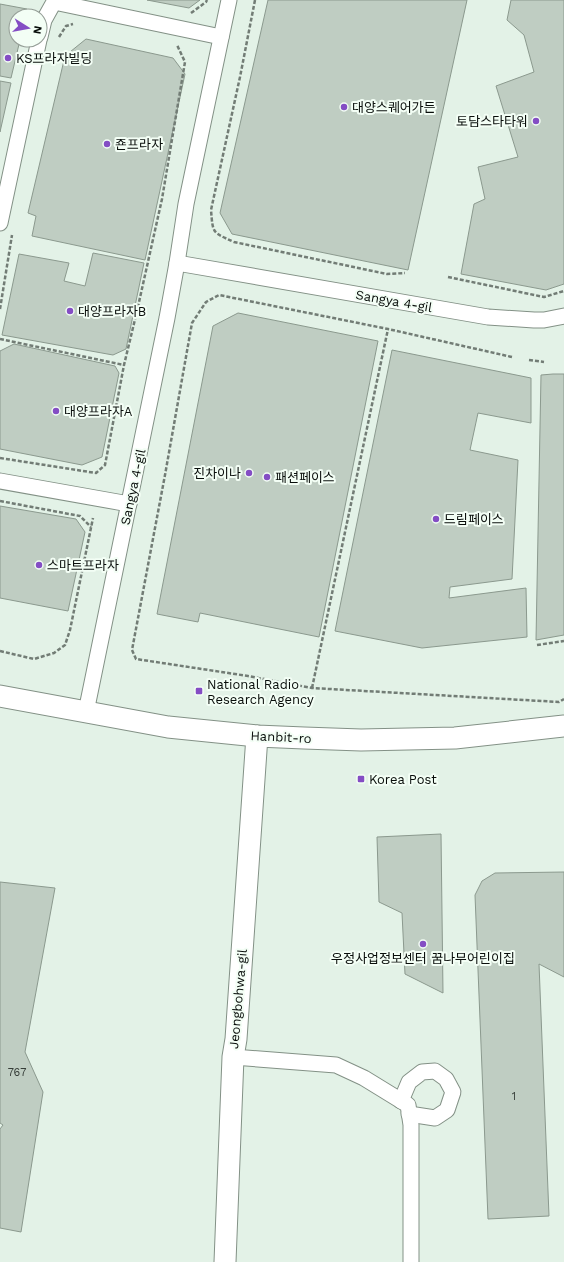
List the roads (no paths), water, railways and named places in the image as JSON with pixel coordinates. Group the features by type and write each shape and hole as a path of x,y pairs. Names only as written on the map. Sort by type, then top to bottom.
{"street":[{"name":"Sangya 4-gil","path":"86,712 166,325 186,204 229,0"},
{"path":"48,13 54,2 221,37"},
{"path":"0,224 38,48"},
{"name":"Sangya 4-gil","path":"177,263 488,317 539,320 564,316"},
{"path":"0,481 129,504"},
{"name":"Hanbit-ro","path":"0,696 168,727 257,736 361,740 455,738 564,726"},
{"name":"Jeongbohwa-gil","path":"225,1262 233,1057 236,1039 257,736"},
{"path":"233,1057 336,1065 364,1078 408,1105 411,1125 411,1262"},
{"path":"401,1101 408,1082 422,1072 435,1071 446,1079 453,1092 448,1110 435,1118 409,1114"}],"place":[{"name":"KS프라자빌딩","path":"8,58"},
{"name":"대양스퀘어가든","path":"344,107"},
{"name":"토담스타타워","path":"536,121"},
{"name":"죤프라자","path":"107,144"},
{"name":"대양프라자B","path":"70,311"},
{"name":"대양프라자A","path":"56,411"},
{"name":"진차이나","path":"249,473"},
{"name":"패션페이스","path":"267,477"},
{"name":"드림페이스","path":"436,519"},
{"name":"스마트프라자","path":"39,565"},
{"name":"National Radio Research Agency","path":"199,691"},
{"name":"Korea Post","path":"361,779"},
{"name":"우정사업정보센터 꿈나무어린이집","path":"423,944"}]}
